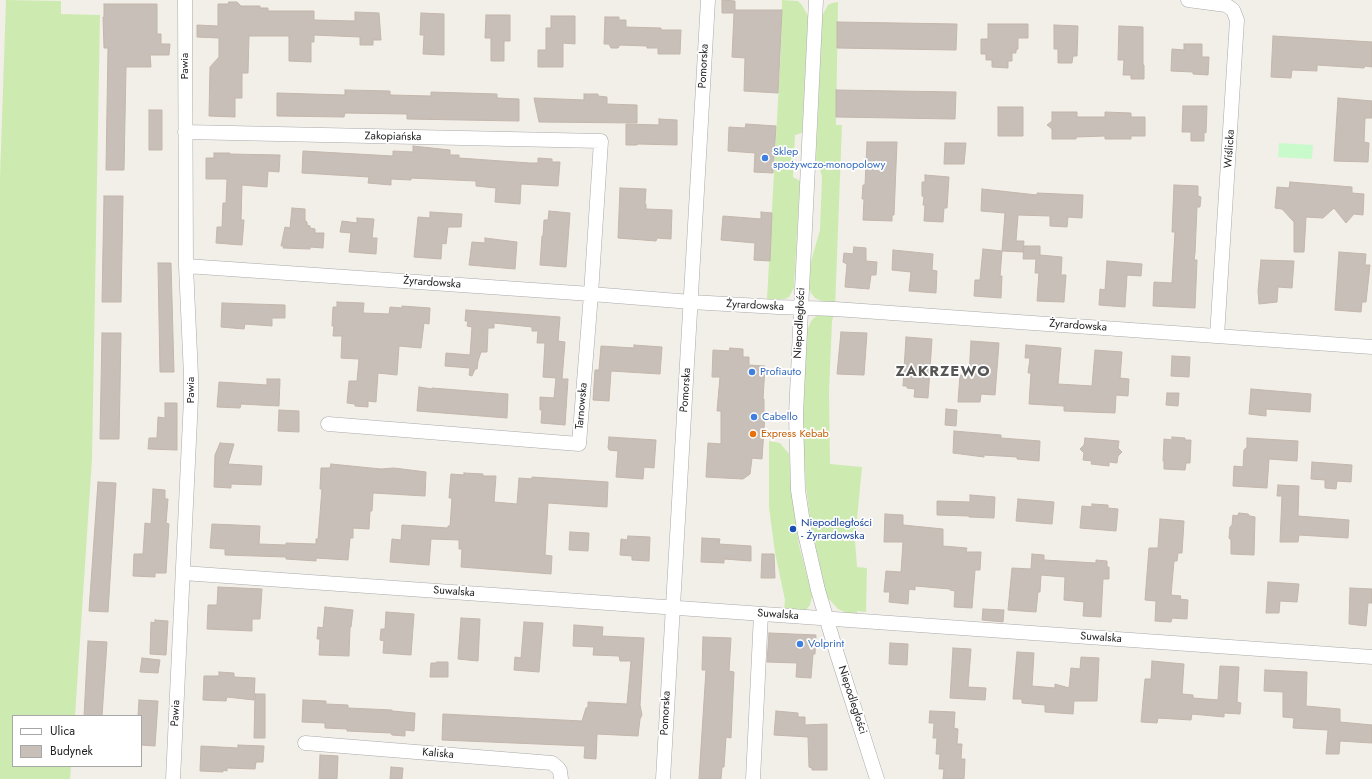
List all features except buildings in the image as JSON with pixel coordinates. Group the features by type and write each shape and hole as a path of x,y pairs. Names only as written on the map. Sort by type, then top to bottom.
{"street":[{"name":"Pawia","path":"173,779 191,391 186,266 186,0"},
{"name":"Pomorska","path":"663,779 708,0"},
{"name":"Niepodległości","path":"816,0 796,414 798,490 807,546 826,618 877,779"},
{"name":"Wiślicka","path":"1188,0 1226,6 1233,10 1237,20 1217,336"},
{"name":"Zakopiańska","path":"185,132 601,141"},
{"name":"Tarnowska","path":"328,424 579,444 601,141"},
{"name":"Żyrardowska","path":"186,266 691,302 835,309 1372,347"},
{"name":"Suwalska","path":"183,573 1372,657"},
{"path":"753,779 761,614"},
{"name":"Kaliska","path":"305,743 552,764 560,771 561,779"}],"green space":[{"path":"6,0 61,1 61,14 100,15 92,459 75,715 12,715 12,767 71,767 70,779 0,779 0,177"},
{"path":"782,0 798,1 808,16 802,133 795,135 793,177 800,181 794,288 789,297 785,299 767,299 781,47"},
{"path":"838,2 836,125 842,125 835,309 832,321 829,392 830,464 862,467 855,540 857,567 867,568 866,612 857,611 859,621 851,615 838,609 827,597 811,525 806,488 804,455 803,421 807,331 811,321 820,314 821,301 815,298 809,288 811,261 820,230 822,176 816,159 822,18 828,5"},
{"path":"1279,143 1313,145 1312,159 1278,157"},
{"path":"769,441 780,443 789,454 799,545 812,596 810,605 805,611 784,610 785,600 775,553 769,507"}],"place":[{"name":"Sklep spożywczo-monopolowy","path":"765,158"},
{"name":"Profiauto","path":"752,372"},
{"name":"Cabello","path":"754,417"},
{"name":"Express Kebab","path":"753,434"},
{"name":"Niepodległości - Żyrardowska","path":"793,529"},
{"name":"Volprint","path":"800,644"}],"district":[{"name":"ZAKRZEWO","path":"943,372"}]}
